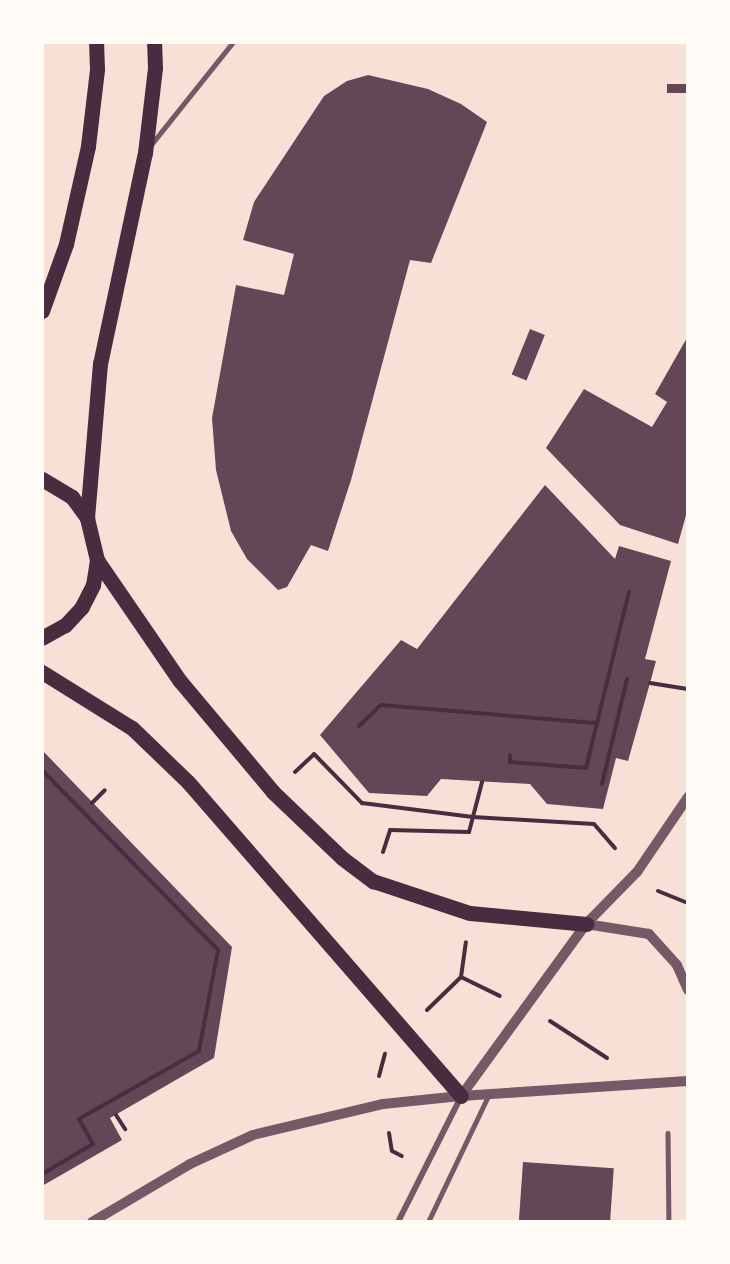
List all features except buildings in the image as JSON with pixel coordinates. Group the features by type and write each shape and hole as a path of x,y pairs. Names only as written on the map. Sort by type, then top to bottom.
{"main road":[{"path":"42,311 66,244 88,146 97,69 96,42"},
{"path":"154,42 155,68 145,153 100,364 87,518 97,560 180,681 273,792 342,858 373,882 470,913 586,924"},
{"path":"42,479 72,497 87,518"},
{"path":"42,638 65,625 81,607 93,585 97,560"},
{"path":"42,672 132,728 188,782 461,1096"}],"street":[{"path":"398,1222 461,1096 586,924 637,872 688,796"},
{"path":"586,924 649,934 677,965 688,990"},
{"path":"92,1222 190,1164 253,1135 383,1104 461,1096 688,1081"}],"lane":[{"path":"145,153 233,42"},
{"path":"464,42 471,42"},
{"path":"428,1222 489,1094"},
{"path":"669,1133 669,1222"}],"path":[{"path":"510,755 510,762 586,768 629,592"},
{"path":"602,784 627,679"},
{"path":"650,683 688,689"},
{"path":"360,726 381,705 597,723"},
{"path":"273,792 314,754 362,803 473,817 594,824 615,848"},
{"path":"42,770 218,950 199,1051 79,1119 93,1144 42,1174"},
{"path":"390,830 469,832 482,782"},
{"path":"92,802 105,790"},
{"path":"652,889 688,903"},
{"path":"425,1013 461,977 467,935"},
{"path":"461,977 503,997"},
{"path":"548,1020 609,1060"},
{"path":"378,1079 386,1052"},
{"path":"116,1115 124,1129"},
{"path":"388,1133 392,1151 408,1160"}]}
